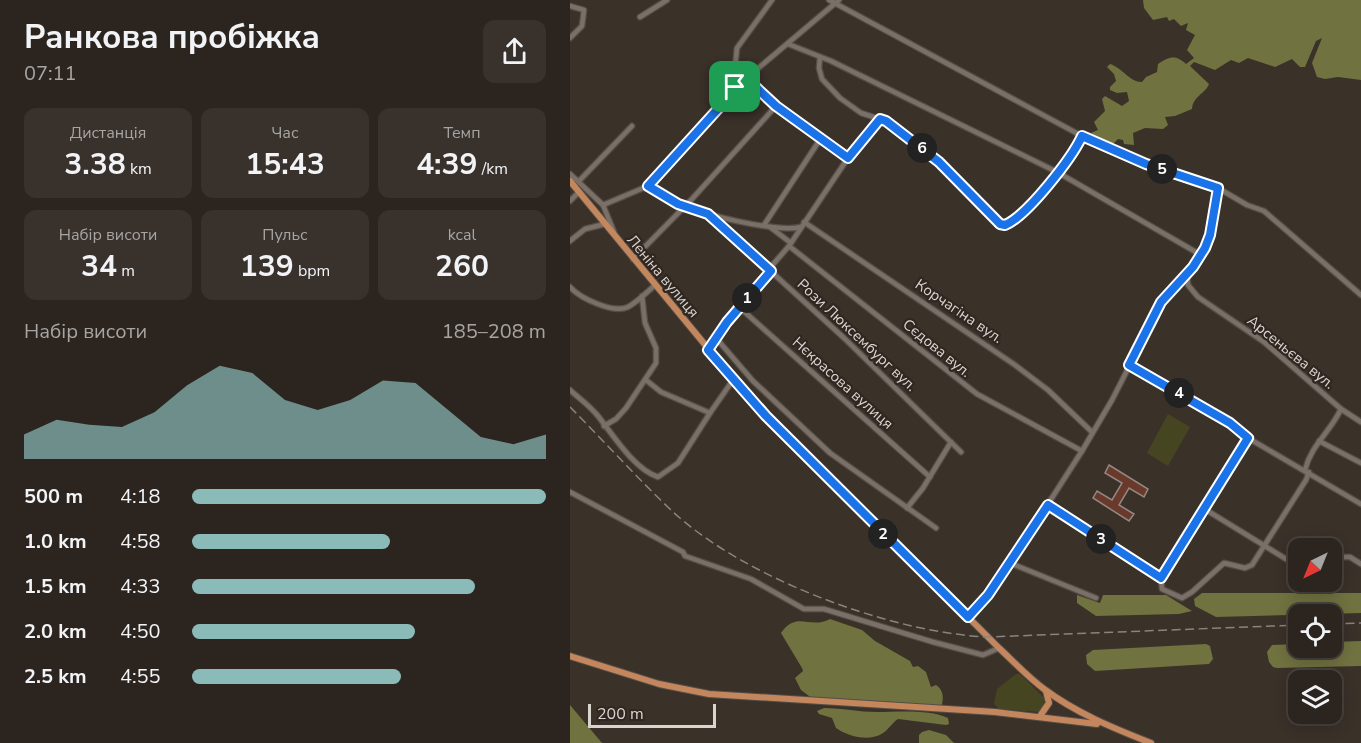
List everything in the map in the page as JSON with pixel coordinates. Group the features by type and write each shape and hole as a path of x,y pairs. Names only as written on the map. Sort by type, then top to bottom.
{"main road":[{"name":"Леніна вулиця","path":"570,181 732,380 862,513 1045,690 1083,714 1109,726"},
{"path":"570,656 659,684 710,694 1040,716 1109,726 1151,743"},
{"path":"1040,716 1049,703 1045,690"}],"street":[{"path":"640,17 667,0"},
{"path":"772,0 743,39 735,54 735,67 776,106 848,158"},
{"path":"829,0 837,2 1082,136 1146,164 1218,188 1274,218 1361,295"},
{"path":"603,205 648,186 746,78 837,2"},
{"path":"570,6 584,10 582,26 570,38"},
{"path":"788,44 820,57 1057,172 1201,255"},
{"path":"820,57 820,74 826,84 852,108 880,119 939,162 1000,224 1005,225 1030,205 1082,136"},
{"path":"633,259 685,206 776,106"},
{"path":"708,350 790,244 848,158 880,119"},
{"path":"579,181 632,126"},
{"path":"766,225 820,138"},
{"path":"570,174 603,205 615,237"},
{"path":"648,186 671,201 708,214 789,229 803,224"},
{"path":"968,617 988,595 1010,563 1082,451 1112,400 1161,302 1201,255 1209,241 1218,188"},
{"path":"570,201 579,192"},
{"name":"Рози Люксембург вул.","path":"708,214 770,270 961,453"},
{"path":"570,241 585,229 605,224"},
{"name":"Корчагіна вул.","path":"803,224 1016,365 1048,390 1092,432"},
{"name":"Сєдова вул.","path":"766,225 977,394 1082,451"},
{"name":"Арсеньєва вул.","path":"1187,274 1188,285 1198,297 1264,342 1341,409 1361,422"},
{"path":"570,287 576,294 615,309 627,307 654,286"},
{"path":"604,426 622,413 656,363 657,353 645,322 642,296"},
{"name":"Нєкрасова вулиця","path":"739,307 930,477"},
{"path":"716,338 753,381 830,453 936,528"},
{"path":"1129,365 1230,423 1248,438 1361,504"},
{"path":"646,380 661,392 710,413"},
{"path":"570,390 588,406 613,439 638,464 657,477 678,463 732,380"},
{"path":"1248,438 1161,578 1162,588 1182,598 1224,563 1249,568 1306,480 1312,450 1341,409"},
{"path":"1319,441 1361,463"},
{"path":"907,508 930,477 951,442"},
{"path":"570,492 683,552 685,556 751,579 804,609 824,609 983,655 999,648"},
{"path":"1048,505 1161,578"},
{"path":"1203,508 1288,559"},
{"path":"1342,557 1350,557 1361,564"},
{"path":"1010,563 1096,598"}],"shaded area":[{"path":"1168,414 1190,427 1168,466 1147,453"},
{"path":"1016,674 1020,674 1045,699 1041,712 999,709 994,704 997,689"}],"green space":[{"path":"1143,0 1361,0 1361,80 1317,77 1312,63 1322,38 1316,41 1305,67 1300,67 1292,59 1275,67 1248,58 1239,63 1231,60 1215,70 1194,62 1190,66 1209,84 1197,98 1192,109 1175,116 1165,117 1168,125 1163,129 1145,128 1133,133 1134,145 1124,144 1123,140 1118,139 1113,144 1107,141 1101,142 1091,133 1098,130 1094,122 1105,111 1102,99 1105,96 1122,106 1129,101 1127,92 1117,93 1110,90 1116,81 1114,74 1107,67 1110,64 1119,68 1133,80 1142,82 1146,77 1157,72 1158,64 1165,60 1175,58 1186,64 1194,58 1187,50 1195,35 1186,30 1188,23 1181,26 1174,19 1169,21 1167,17 1153,20 1144,8"},
{"path":"1202,593 1361,593 1361,613 1342,614 1342,604 1288,604 1288,615 1216,617 1195,606 1194,599"},
{"path":"1077,595 1100,603 1103,595 1166,595 1192,611 1179,614 1096,616 1077,603"},
{"path":"830,619 862,630 875,641 910,661 913,667 918,666 926,672 931,687 936,685 942,692 941,707 813,699 801,690 795,678 803,671 802,668 781,633 787,626 798,621 816,623"},
{"path":"1361,641 1361,666 1277,668 1269,662 1267,652 1272,645 1288,644 1288,658 1342,658 1342,642"},
{"path":"1206,644 1210,646 1213,659 1209,664 1095,671 1087,664 1086,655 1093,650"},
{"path":"570,705 602,743 570,743"},
{"path":"824,708 870,712 932,713 948,718 949,724 898,719 878,736 866,738 853,736 836,728 832,718 819,714 817,711"},
{"path":"929,730 946,735 954,743 919,743 919,735"}],"building":[{"path":"1109,465 1148,489 1144,497 1129,488 1119,505 1134,514 1129,521 1093,498 1097,491 1112,500 1122,483 1105,473"}],"railway":[{"path":"570,407 672,511 702,535 738,558 778,579 821,598 864,613 908,625 988,637 1288,625"},
{"path":"1342,624 1361,623"}],"route":[{"path":"746,78 776,106 848,158 880,119 886,121 939,162 1000,224 1009,224 1030,205 1069,158 1082,136 1146,164 1218,188 1209,241 1193,267 1161,302 1129,365 1230,423 1248,438 1161,578 1048,505 988,595 968,617 732,380 708,350 727,322 771,271 708,214 671,201 648,186 735,87 746,78"}]}
